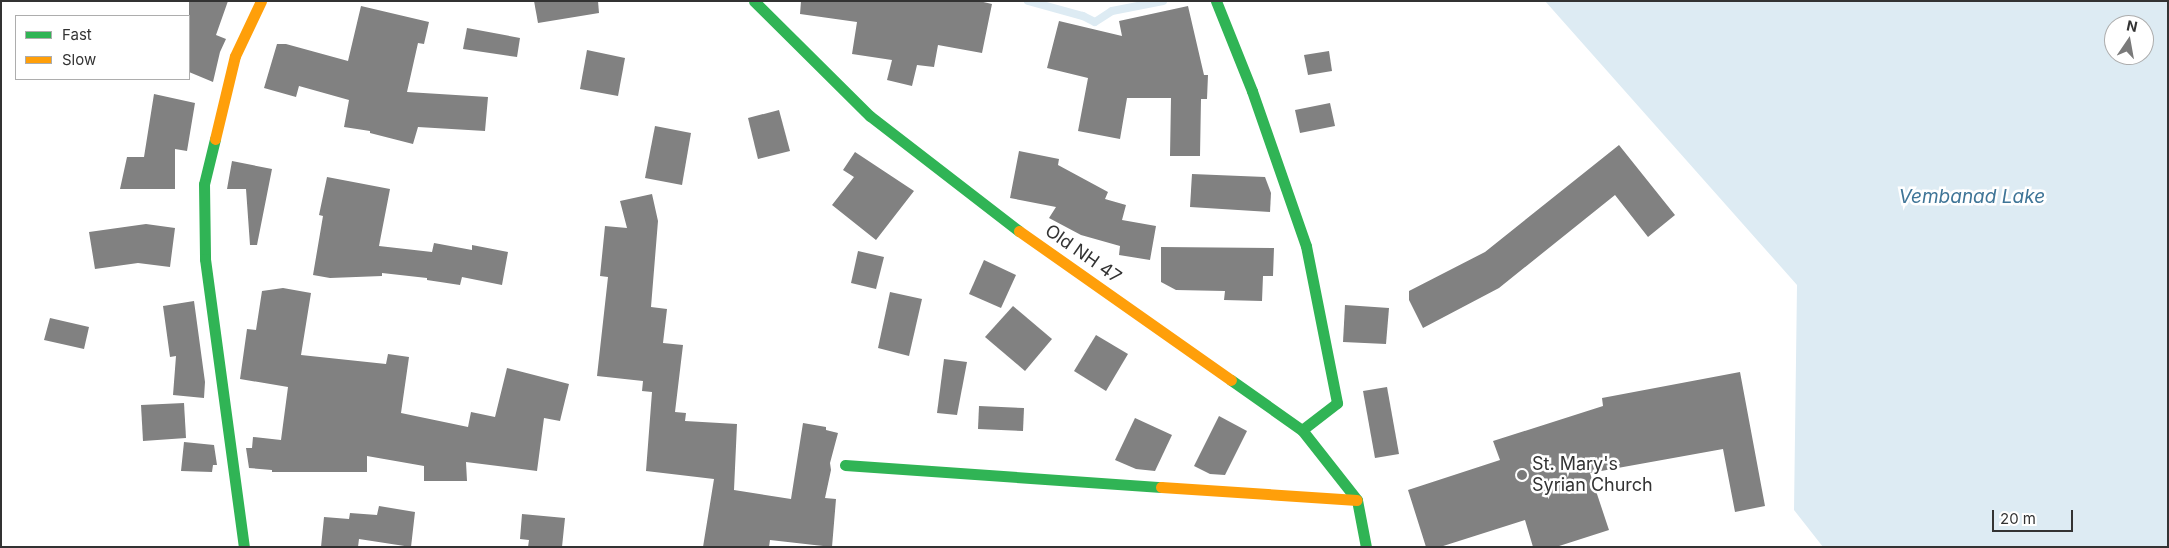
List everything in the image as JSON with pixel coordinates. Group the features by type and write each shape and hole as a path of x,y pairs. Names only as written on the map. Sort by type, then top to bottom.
{"street":[{"path":"244,547 205,259 204,184 235,56 261,1"},
{"name":"Old NH 47","path":"754,1 870,116 997,215 1302,430 1356,500 1366,547"},
{"path":"1216,1 1252,91 1308,256 1337,403 1302,430"},
{"path":"845,465 1356,500"}],"water":[{"name":"Vembanad Lake","path":"1545,1 2168,1 2168,547 1823,547 1794,510 1797,285"}],"building":[{"path":"189,1 228,1 216,35 226,39 220,52 213,82 190,72"},
{"path":"534,1 598,1 599,13 538,23"},
{"path":"801,1 979,1 992,4 982,53 938,45 934,67 917,65 912,86 887,80 892,60 852,54 857,22 800,14"},
{"path":"361,6 429,22 424,44 418,43 407,92 488,97 485,131 418,127 413,144 370,133 370,131 344,127 349,100 299,86 296,97 264,88 277,44 286,44 348,61"},
{"path":"1188,6 1204,75 1208,75 1207,99 1201,99 1200,156 1170,156 1171,98 1127,98 1120,139 1078,131 1088,78 1047,68 1059,21 1122,36 1119,21"},
{"path":"467,28 520,38 517,57 463,49"},
{"path":"587,50 625,58 618,96 580,89"},
{"path":"1329,51 1332,71 1308,75 1304,55"},
{"path":"154,94 195,103 187,151 175,149 175,189 120,189 127,157 144,157"},
{"path":"1330,103 1335,126 1300,133 1295,110"},
{"path":"779,110 790,151 758,159 748,118"},
{"path":"655,126 691,133 682,185 645,178"},
{"path":"1619,145 1675,215 1648,237 1615,195 1499,288 1423,328 1409,300 1409,291 1485,252"},
{"path":"1019,151 1059,159 1058,165 1108,192 1105,199 1126,205 1122,220 1156,226 1150,260 1119,255 1120,246 1081,235 1049,218 1056,207 1010,198"},
{"path":"855,152 914,191 876,240 832,205 854,177 843,170"},
{"path":"232,161 272,169 257,245 250,245 246,189 227,189"},
{"path":"1192,174 1265,177 1271,193 1270,212 1190,207"},
{"path":"327,177 390,189 379,246 432,252 434,243 472,250 472,245 508,252 502,285 462,277 460,285 427,280 427,278 382,273 382,276 330,278 313,275 323,216 319,215"},
{"path":"652,194 658,221 651,307 667,309 663,343 683,345 675,412 686,413 685,421 737,424 734,490 791,499 803,423 826,427 826,430 838,433 830,463 831,470 825,498 836,499 832,547 770,540 769,547 703,547 714,479 646,471 652,392 642,391 643,381 597,376 608,277 600,276 605,226 627,228 620,201"},
{"path":"146,224 175,228 170,267 138,263 95,269 89,232"},
{"path":"1161,247 1274,248 1273,276 1263,276 1262,301 1224,300 1225,291 1176,290 1161,282"},
{"path":"858,251 884,257 876,289 851,283"},
{"path":"984,260 1016,275 1001,308 969,294"},
{"path":"283,288 311,293 301,355 386,364 388,354 409,357 401,413 468,427 471,412 495,417 507,368 569,384 560,421 544,418 537,471 466,462 467,481 424,481 424,466 367,456 367,472 272,472 272,470 249,468 246,448 252,448 253,437 281,440 288,387 240,379 247,329 256,330 262,291"},
{"path":"890,292 922,299 909,356 878,348"},
{"path":"194,301 205,382 204,398 173,395 176,356 170,357 163,306"},
{"path":"1345,305 1389,308 1386,344 1343,342"},
{"path":"1013,306 1052,339 1025,371 985,337"},
{"path":"50,318 89,327 84,349 44,340"},
{"path":"1096,335 1128,354 1106,391 1074,371"},
{"path":"944,359 967,362 957,415 937,413"},
{"path":"1740,372 1765,506 1735,512 1723,449 1590,473 1609,530 1556,547 1533,547 1525,520 1440,547 1426,547 1408,490 1500,460 1493,441 1603,406 1602,398"},
{"path":"1387,387 1399,454 1375,458 1363,391"},
{"path":"184,403 186,438 143,441 141,405"},
{"path":"979,406 1024,408 1023,431 978,429"},
{"path":"1219,416 1247,431 1225,475 1210,474 1194,466"},
{"path":"1135,418 1172,435 1155,471 1136,469 1115,460"},
{"path":"184,442 214,445 217,465 213,465 212,472 181,471"},
{"path":"379,506 415,512 411,547 359,539 358,547 321,547 324,517 349,519 350,513 377,515"},
{"path":"522,514 565,518 562,547 528,547 529,540 520,539"}],"waterway":[{"path":"1028,1 1083,16 1095,22 1112,11 1163,1"}],"traffic: fast":[{"path":"754,1 870,116 1019,231"},
{"path":"1216,1 1252,91 1306,246 1337,403 1302,430"},
{"path":"215,139 204,184 205,259 244,547"},
{"path":"1231,380 1302,430 1357,500 1366,547"},
{"path":"845,465 1161,487"}],"traffic: slow":[{"path":"215,139 235,56 261,1"},
{"path":"1019,231 1231,380"},
{"path":"1161,487 1357,500"}],"place":[{"name":"St. Mary's Syrian Church","path":"1522,475"}]}
